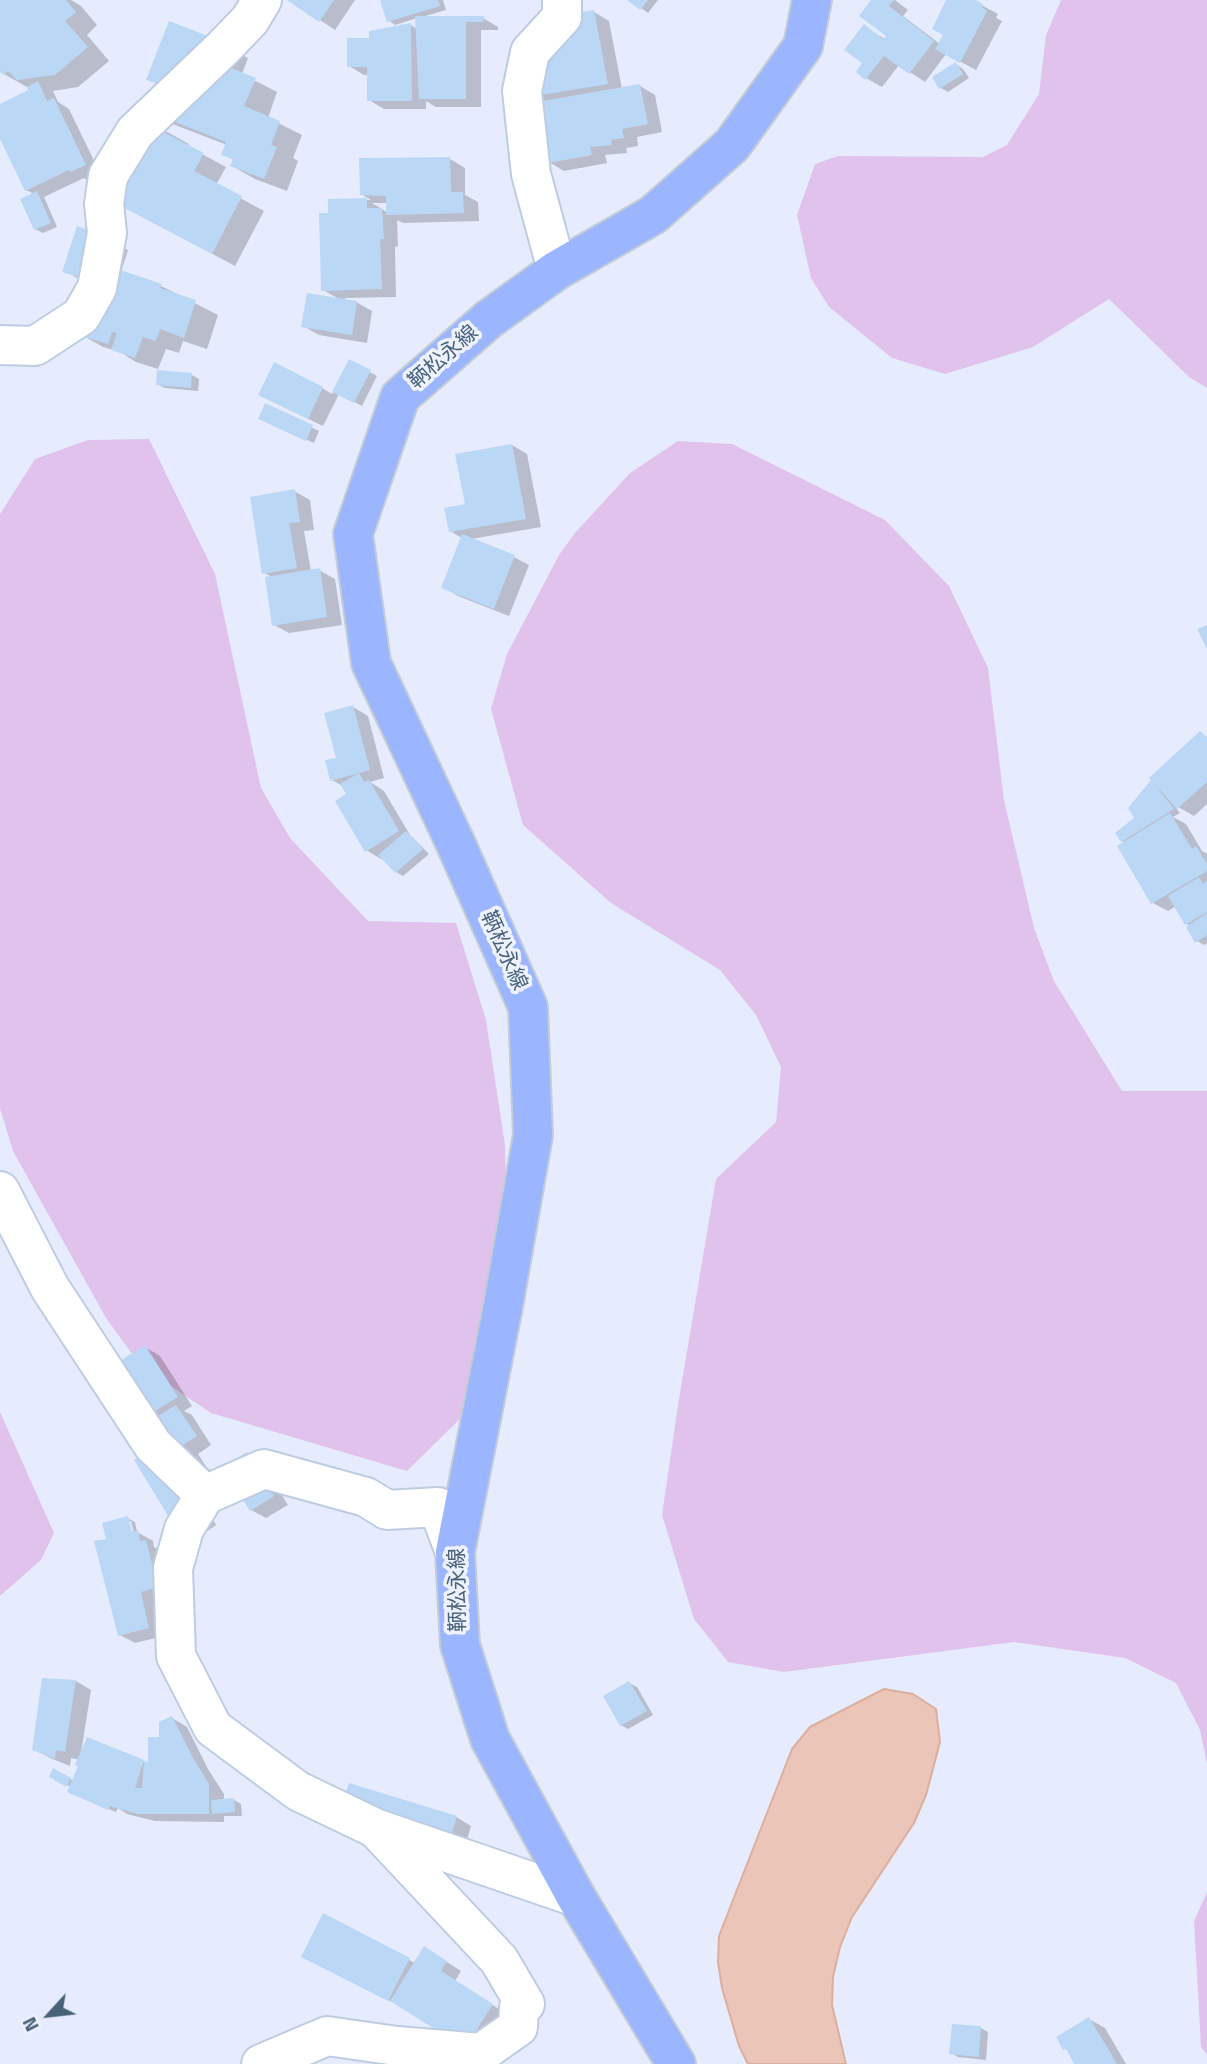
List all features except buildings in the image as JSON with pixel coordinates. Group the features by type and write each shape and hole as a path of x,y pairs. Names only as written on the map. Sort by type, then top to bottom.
{"main road":[{"name":"鞆松永線","path":"676,2064 576,1897 490,1739 460,1645 455,1552 533,1135 528,1007 371,663 353,534 400,397 489,319 557,270 653,215 732,145 803,46 812,0"}],"street":[{"path":"0,345 35,346 81,316 97,288 107,233 104,204 108,176 135,132 250,20 262,0"},
{"path":"557,270 531,174 522,91 530,52 562,17 562,0"},
{"path":"0,1191 50,1289 153,1445 205,1495"},
{"path":"455,1552 438,1507 387,1510 366,1497 264,1469 205,1495 184,1529 173,1568 176,1656 213,1728 298,1791 375,1828 576,1897"},
{"path":"261,2064 327,2050 397,2046 481,2053 518,2026 519,2007 525,2004 499,1960 375,1828"}],"shaded area":[{"path":"1061,0 1207,0 1207,388 1189,377 1109,299 1033,347 945,374 892,358 829,307 811,278 797,215 815,164 838,156 983,157 1007,145 1039,94 1046,35"},
{"path":"149,439 215,574 261,788 290,838 368,921 456,923 486,1020 505,1145 506,1206 469,1410 407,1471 211,1413 141,1366 106,1318 13,1151 0,1108 0,514 35,459 88,440"},
{"path":"678,441 732,444 885,520 949,586 988,668 1004,800 1034,928 1054,981 1122,1091 1207,1091 1207,1764 1200,1730 1176,1683 1125,1658 1014,1642 784,1672 728,1662 694,1619 662,1515 678,1405 716,1179 776,1122 781,1067 756,1015 720,970 611,903 523,825 491,709 507,654 559,555 575,533 630,473"},
{"path":"0,1412 54,1533 41,1560 0,1596"},
{"path":"884,1689 913,1694 936,1709 940,1742 926,1795 914,1823 852,1917 840,1947 833,1977 832,2005 846,2064 748,2064 739,2046 722,1988 718,1962 719,1936 792,1749 810,1727"},
{"path":"1207,1892 1207,2055 1201,2047 1194,1921"}]}
